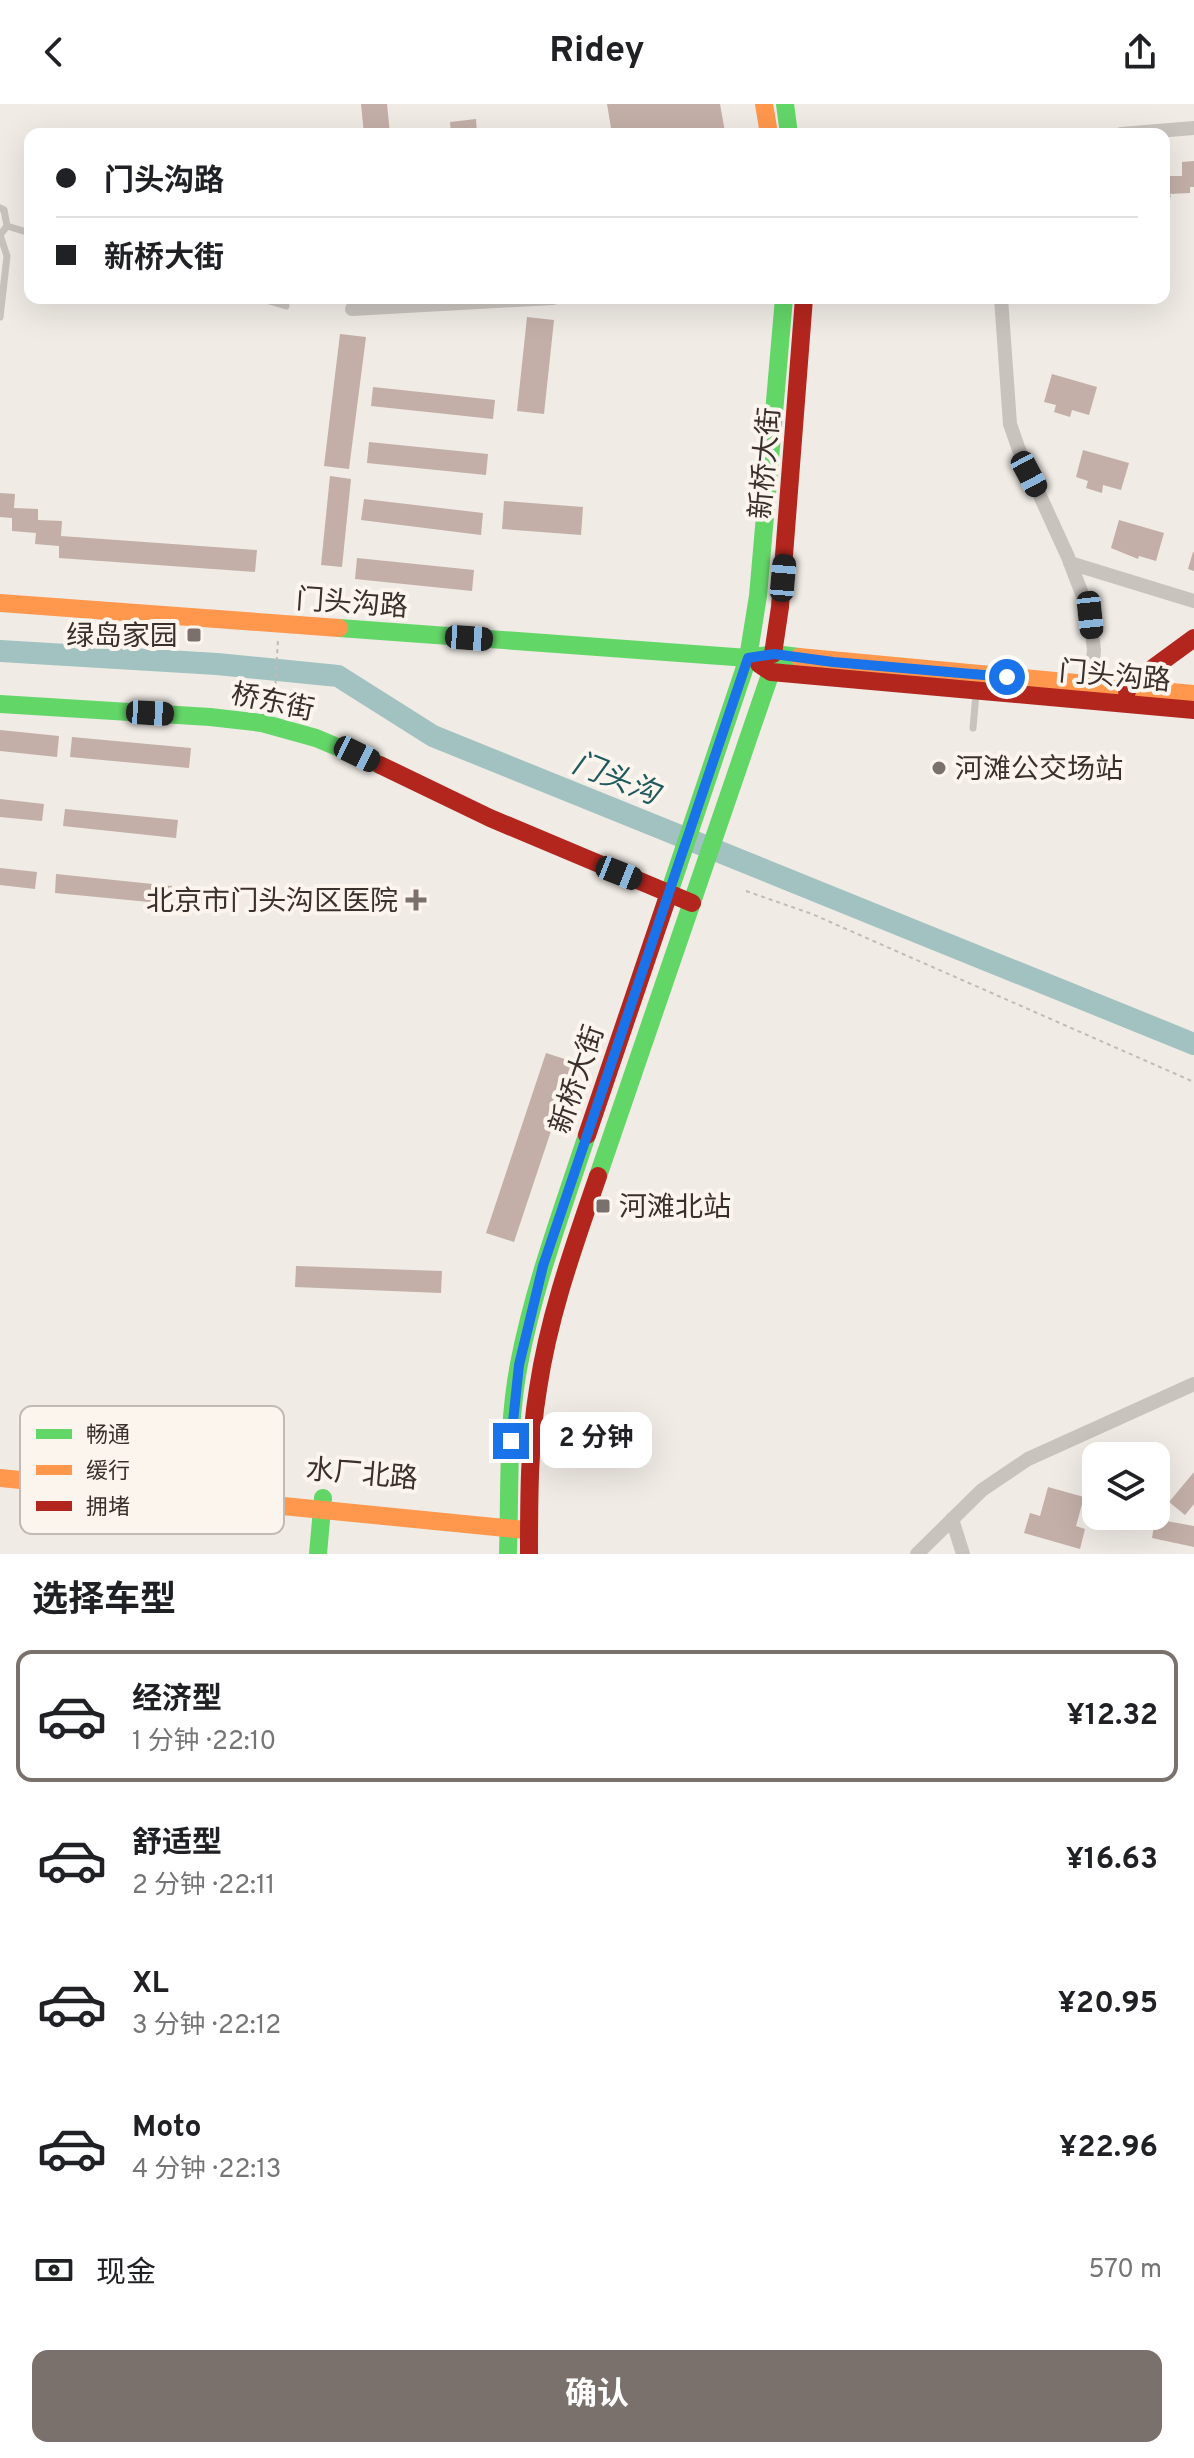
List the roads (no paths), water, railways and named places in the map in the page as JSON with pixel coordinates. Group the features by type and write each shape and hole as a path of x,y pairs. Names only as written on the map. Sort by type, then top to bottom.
{"main road":[{"path":"764,104 768,128"},
{"path":"785,104 788,128"},
{"name":"新桥大街","path":"508,1554 512,1417 519,1365 533,1304 557,1222 748,658 758,596 783,304"},
{"name":"新桥大街","path":"529,1554 533,1423 546,1341 578,1231 729,798 772,663 782,592 804,304"},
{"name":"门头沟路","path":"0,603 690,652 772,663 833,662 977,682 1127,696 1194,710"},
{"path":"1127,696 1194,638"},
{"name":"门头沟路","path":"977,682 1091,684 1127,696 1194,694"},
{"name":"桥东街","path":"0,704 210,717 273,726 316,738 357,754 503,824 692,903"},
{"name":"水厂北路","path":"0,1467 20,1469"},
{"path":"0,1478 20,1480"},
{"name":"水厂北路","path":"284,1499 528,1523"},
{"path":"284,1500 322,1503 318,1554"}],"street":[{"path":"1170,130 1194,128"},
{"path":"352,309 443,304"},
{"path":"1001,304 1010,424 1090,615 1094,650 1091,684"},
{"path":"1070,563 1194,601"},
{"path":"917,1554 982,1490 1028,1459 1194,1384"},
{"path":"952,1519 963,1554"}],"lane":[{"path":"0,208 4,210 7,226 0,235 7,256 0,317"},
{"path":"7,226 24,231"},
{"path":"279,304 286,306"},
{"path":"973,728 977,682"}],"waterway":[{"name":"门头沟","path":"0,651 217,664 338,676 433,736 1194,1044"}],"place":[{"name":"绿岛家园","path":"194,635"},
{"name":"河滩公交场站","path":"939,768"},
{"name":"北京市门头沟区医院","path":"416,900"},
{"name":"河滩北站","path":"603,1206"}]}
